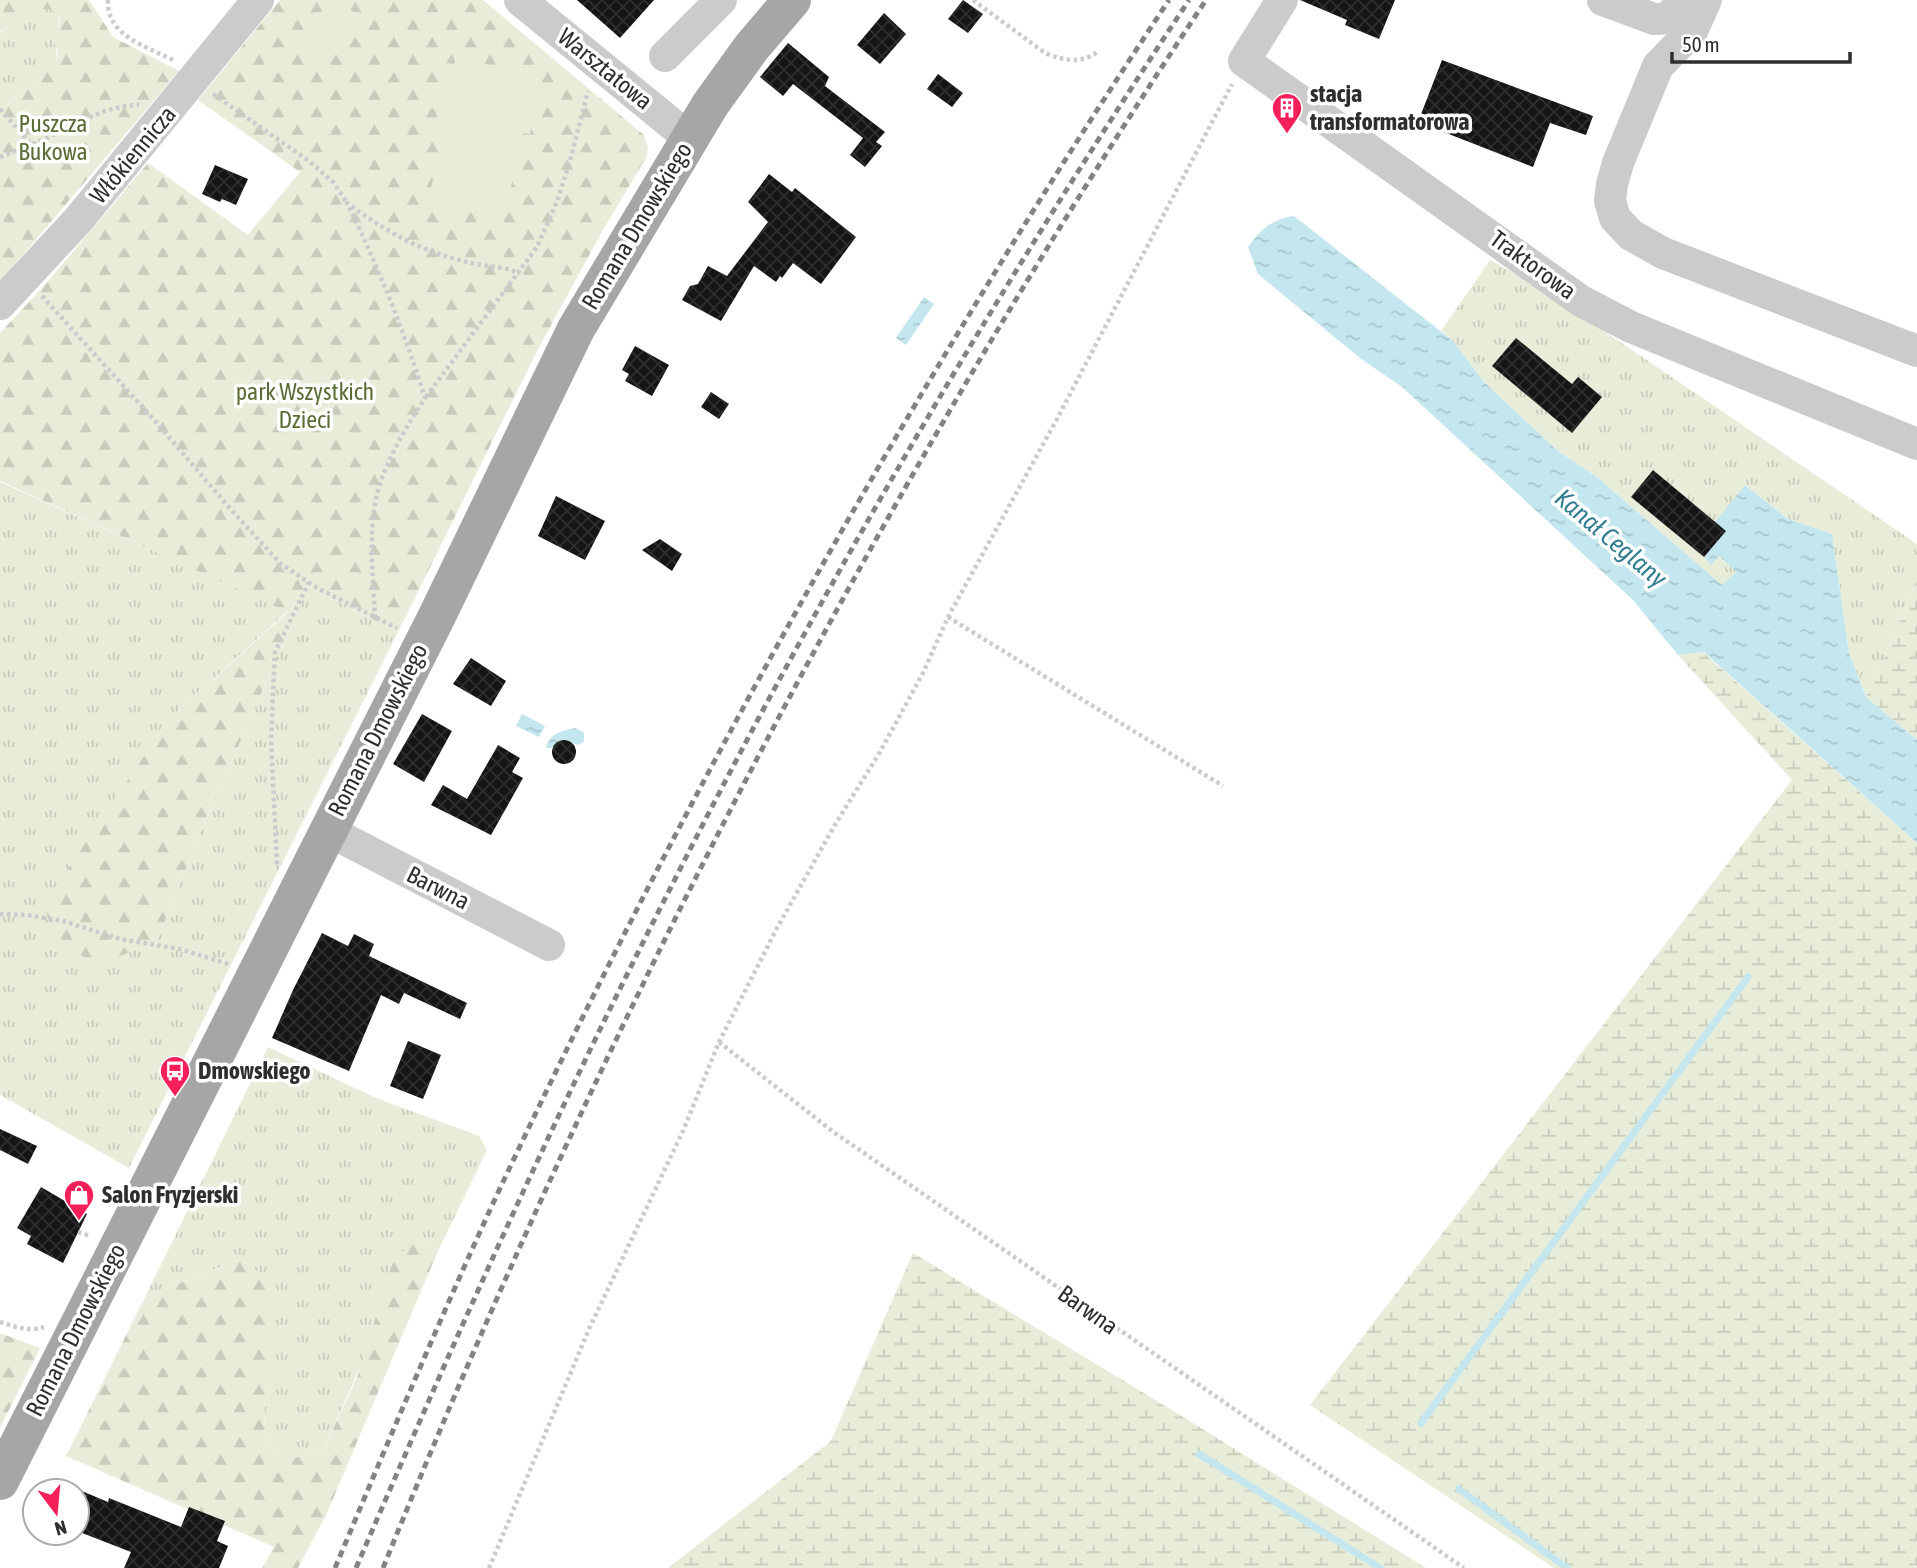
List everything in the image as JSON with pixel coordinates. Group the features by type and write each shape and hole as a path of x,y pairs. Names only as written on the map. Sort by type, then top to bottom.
{"main road":[{"name":"Romana Dmowskiego","path":"0,1481 436,618 576,330 689,138 729,78 792,0"}],"street":[{"name":"Włókiennicza","path":"0,304 79,219 171,110 258,0"},
{"name":"Warsztatowa","path":"520,0 689,138"},
{"path":"665,56 721,0"},
{"path":"1244,61 1282,0"},
{"path":"1603,0 1662,20 1673,14 1680,0"},
{"path":"1706,0 1692,31 1658,66 1612,184 1611,210 1615,218 1631,235 1663,253 1917,351"},
{"name":"Traktorowa","path":"1244,61 1581,301 1631,327 1917,444"},
{"name":"Barwna","path":"327,830 549,945"}],"path":[{"path":"108,0 111,18 122,34 160,53"},
{"path":"973,0 1045,53 1068,61 1081,60 1099,51"},
{"path":"489,1568 589,1329 683,1130 719,1042 783,916 880,752 923,673 948,617 1057,419 1244,61"},
{"path":"375,618 373,521 382,478 402,435 425,398 519,274 549,224 572,157 590,81"},
{"path":"219,97 309,161 334,183 347,203 370,251 400,322 425,398"},
{"path":"0,157 85,119 112,110 134,105 171,110"},
{"path":"0,109 31,144"},
{"path":"347,203 373,222 436,255 509,269 519,274"},
{"path":"25,277 281,564 309,582 408,634"},
{"path":"278,874 271,739 275,652 309,582"},
{"path":"948,617 1223,786"},
{"path":"0,914 63,921 120,939 180,949 239,967"},
{"name":"Barwna","path":"719,1042 832,1131 1464,1568"},
{"path":"0,1322 35,1330 53,1321"}],"green space":[{"name":"Puszcza Bukowa","path":"0,0 89,0 113,37 179,71 0,282 0,110 25,92 56,61 58,54 48,34 58,29 60,21 57,13 44,9 28,14 0,32"},
{"name":"park Wszystkich Dzieci","path":"280,0 483,0 644,135 648,147 647,156 538,349 398,632 308,586 200,834 156,943 97,964 58,943 43,905 170,718 288,612 0,481 0,333 44,286 148,163 248,235 300,172 198,100"},
{"path":"330,0 338,0 359,16 322,66 296,46"},
{"path":"41,5 58,15 56,62 46,75 0,110 0,33 29,9"},
{"path":"456,58 532,73 532,78 540,80 530,134 521,133 505,219 428,205 444,119 437,117 447,63 454,64"},
{"path":"1490,260 1538,286 1917,544 1917,581 1866,697 1849,653 1832,534 1788,519 1745,485 1719,556 1736,572 1723,586 1598,478 1558,451 1484,382 1453,341 1441,331"},
{"path":"0,482 288,611 170,718 108,811 156,943 200,834 308,586 398,632 129,1168 0,1095"},
{"path":"1917,581 1917,740 1866,697"},
{"path":"1703,652 1917,843 1917,1568 1554,1568 1310,1405 1792,780 1678,655"},
{"path":"268,1047 376,1098 479,1136 487,1150 438,1251 416,1240 323,1451 290,1459 267,1448 264,1416 271,1282 241,1259 145,1297"},
{"path":"416,1240 438,1251 326,1515 298,1568 262,1568 274,1547 66,1456 145,1297 241,1259 272,1282 264,1416 267,1448 290,1459 323,1451 357,1377 394,1259"},
{"path":"913,1253 1426,1568 668,1568 831,1441"},
{"path":"0,1333 40,1348 0,1428"}],"water":[{"name":"Kanał Ceglany","path":"1294,216 1453,341 1484,382 1558,451 1598,478 1722,585 1736,572 1719,556 1711,565 1704,557 1725,531 1715,522 1745,485 1788,519 1832,534 1849,653 1866,697 1917,740 1917,843 1704,652 1678,655 1633,600 1402,387 1360,358 1258,274 1248,247 1268,226"},
{"path":"924,297 934,304 906,345 896,338"},
{"path":"522,714 545,726 539,737 516,726"},
{"path":"575,728 584,733 584,741 577,745 564,740 546,748 553,736"}],"building":[{"path":"577,0 654,0 620,38"},
{"path":"963,0 983,14 968,33 948,19"},
{"path":"1300,0 1395,0 1379,39 1345,25 1347,20"},
{"path":"884,13 906,34 880,64 857,45"},
{"path":"788,43 829,77 825,86 885,132 876,142 882,146 865,167 850,155 863,138 793,84 783,96 760,77"},
{"path":"1442,60 1593,116 1586,135 1550,123 1533,167 1418,122"},
{"path":"938,74 963,93 952,107 927,89"},
{"path":"215,165 248,179 236,205 202,194"},
{"path":"769,174 792,192 795,188 856,237 821,284 793,263 776,282 754,266 721,321 682,300 690,286 698,284 708,266 727,276 768,222 748,202"},
{"path":"1516,338 1572,384 1578,377 1602,397 1572,433 1492,366"},
{"path":"635,346 669,365 652,396 625,381 629,374 622,370"},
{"path":"711,392 729,404 719,419 701,407"},
{"path":"1653,470 1726,531 1704,557 1631,497"},
{"path":"556,496 605,521 585,560 538,536"},
{"path":"660,539 682,554 672,571 642,550"},
{"path":"471,658 506,681 491,706 453,684"},
{"path":"422,714 452,731 424,782 393,764"},
{"path":"564,740 575,747 576,752 569,763 564,764 553,757 552,752 559,741"},
{"path":"498,745 520,758 512,772 523,778 491,835 431,805 443,785 467,799"},
{"path":"322,933 348,946 354,934 374,944 369,956 467,1003 460,1019 404,993 399,1004 381,995 349,1071 272,1038"},
{"path":"408,1041 441,1055 423,1099 390,1086"},
{"path":"0,1129 37,1146 28,1164 0,1150"},
{"path":"41,1187 87,1214 63,1263 27,1244 31,1236 17,1228"},
{"path":"91,1495 108,1502 109,1498 181,1527 189,1507 225,1521 217,1541 228,1546 219,1568 124,1568 131,1552 91,1536"}],"waterway":[{"path":"1421,1423 1748,977"},
{"path":"1199,1454 1380,1568"},
{"path":"1459,1489 1567,1568"}],"railway":[{"path":"335,1568 495,1199 647,890 727,738 810,587 984,290 1169,0"},
{"path":"356,1568 547,1140 629,971 790,660 917,436 983,326 1050,216 1189,0"},
{"path":"383,1568 469,1363 559,1161 654,961 755,763 860,568 970,376 1086,186 1206,0"}],"place":[{"name":"stacja transformatorowa","path":"1287,135"},
{"name":"Dmowskiego","path":"175,1098"},
{"name":"Salon Fryzjerski","path":"79,1222"}]}
